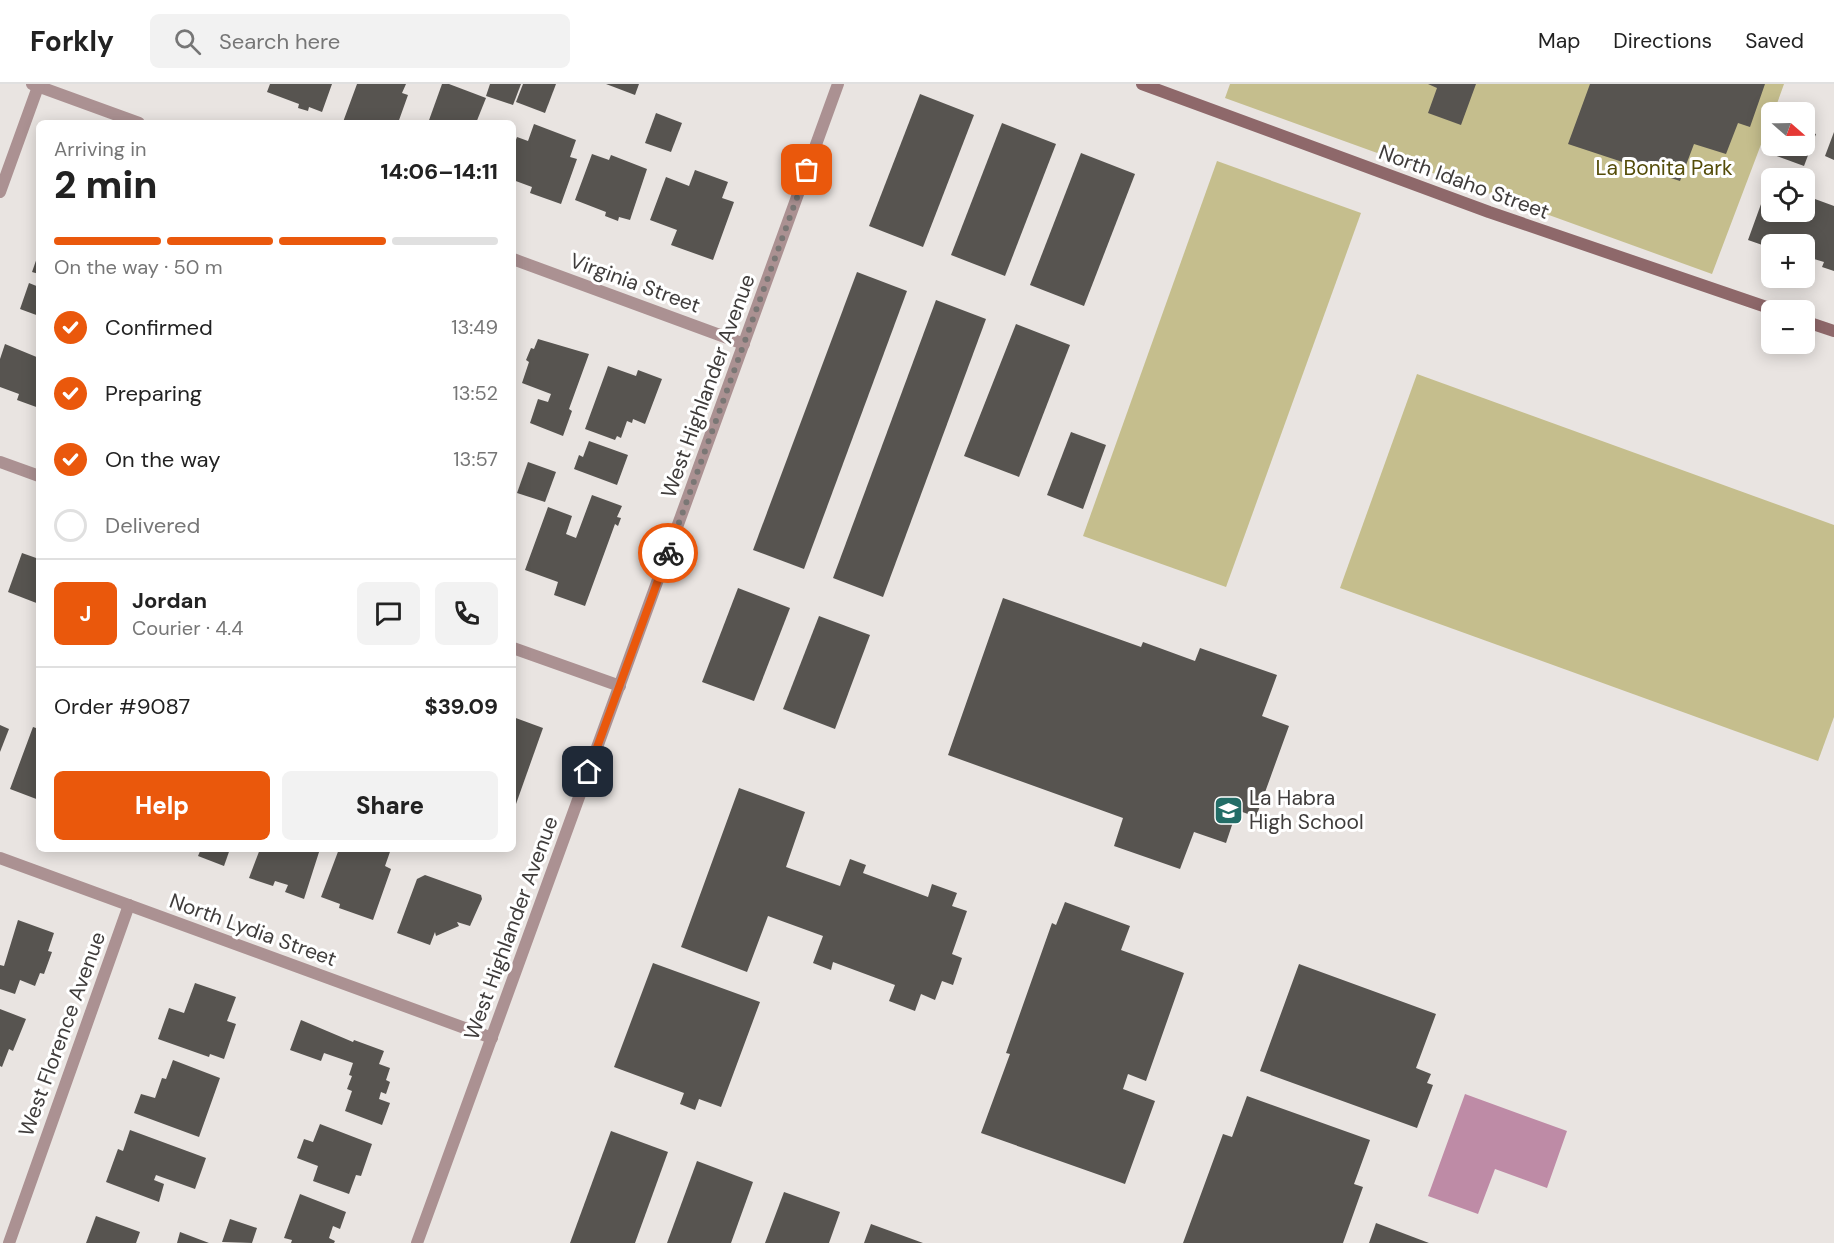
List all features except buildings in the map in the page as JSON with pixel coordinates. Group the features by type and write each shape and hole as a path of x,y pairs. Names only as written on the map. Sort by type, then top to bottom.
{"street":[{"name":"West Highlander Avenue","path":"417,1243 838,84"},
{"name":"North Idaho Street","path":"1142,84 1489,212 1761,305"},
{"path":"0,192 36,85 131,120"},
{"name":"Virginia Street","path":"516,260 744,344"},
{"path":"1815,325 1834,331"},
{"path":"0,462 36,476"},
{"path":"516,649 620,686"},
{"name":"North Lydia Street","path":"0,858 492,1038"},
{"name":"West Florence Avenue","path":"9,1243 129,905"}],"green space":[{"name":"La Bonita Park","path":"1230,84 1784,84 1778,102 1761,102 1761,144 1712,274 1225,98"},
{"path":"1217,161 1361,213 1226,587 1083,536"},
{"path":"1417,374 1834,525 1834,717 1818,761 1340,588"}],"shaded area":[{"path":"1465,1094 1567,1131 1547,1188 1495,1169 1478,1214 1428,1196"}],"way so far":[{"path":"668,553 807,170"}],"place":[{"name":"La Habra High School","path":"1228,810"}],"route":[{"path":"588,772 668,553"}]}
